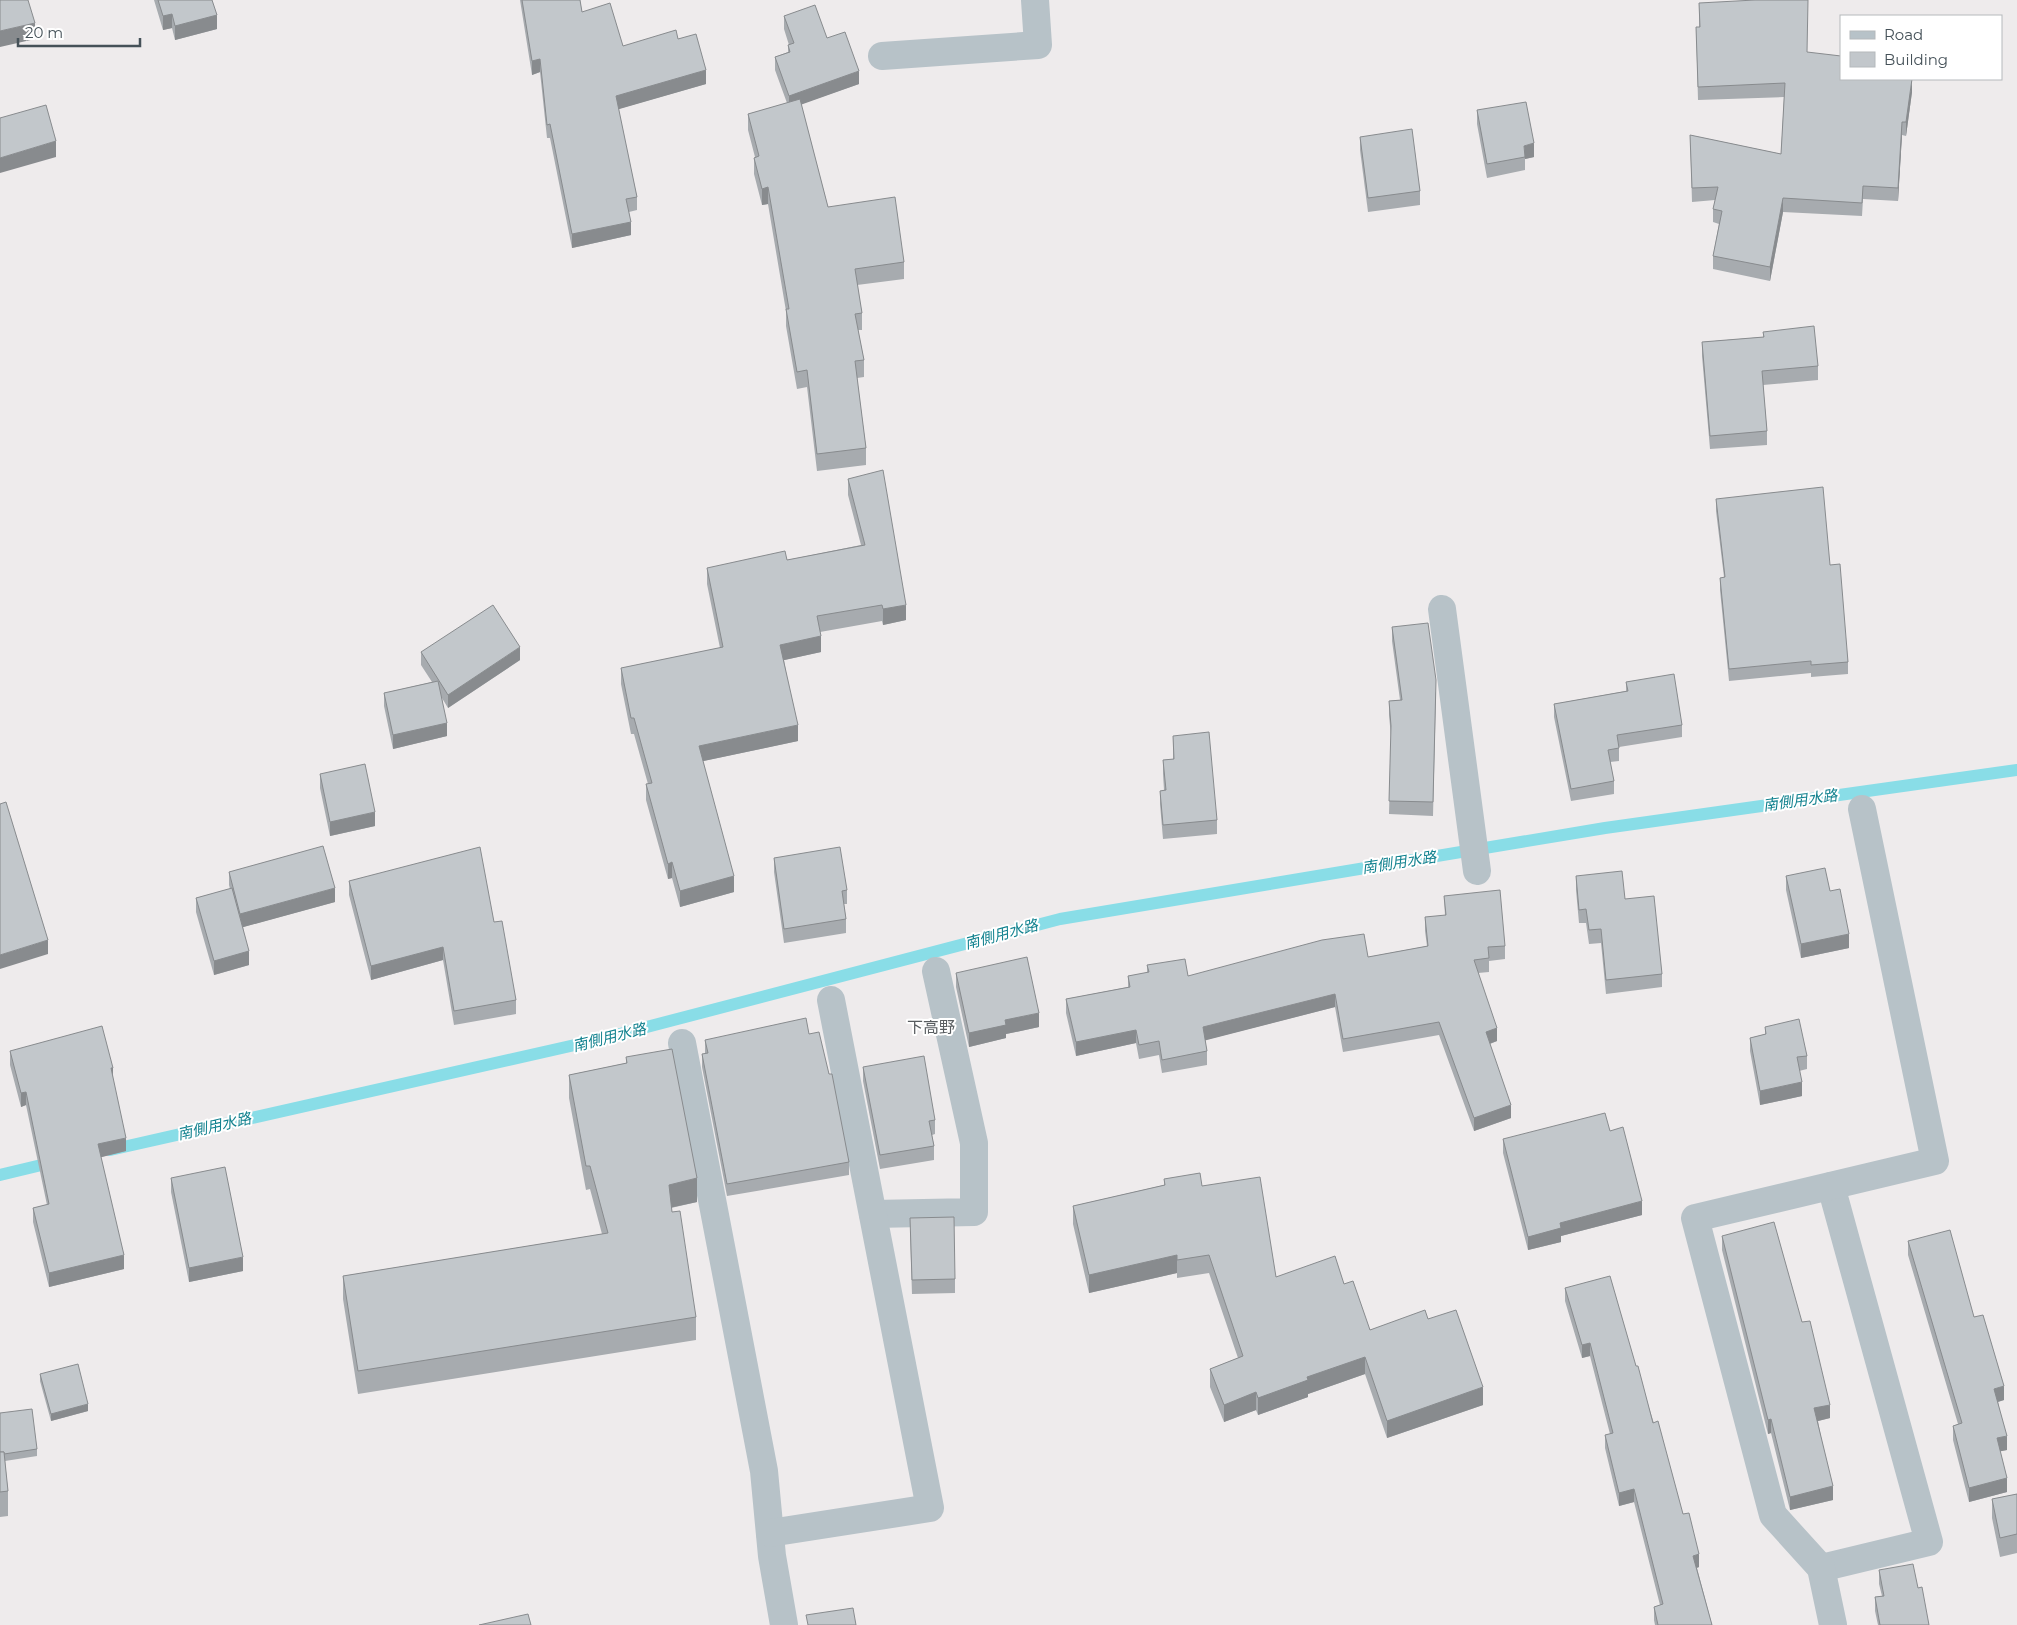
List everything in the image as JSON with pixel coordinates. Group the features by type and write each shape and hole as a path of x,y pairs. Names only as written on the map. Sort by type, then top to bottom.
{"street":[{"path":"882,56 1038,45 1035,0"},
{"path":"1442,608 1477,871"},
{"path":"1833,1625 1821,1568 1773,1515 1695,1218 1935,1161 1862,808"},
{"path":"873,1214 974,1212 974,1143 936,971"},
{"path":"770,1533 930,1508 831,1000"},
{"path":"682,1043 764,1471 772,1556 784,1625"},
{"path":"1821,1568 1929,1542 1832,1186"}],"building":[{"path":"0,0 28,0 35,23 0,31"},
{"path":"158,0 212,0 217,15 175,26 172,14 163,16"},
{"path":"522,0 580,0 582,12 610,3 623,46 676,30 678,39 696,34 706,70 616,96 637,197 626,199 631,222 572,234 550,124 547,125 540,59 532,61"},
{"path":"1808,0 1807,52 1840,56 1840,80 1912,80 1906,122 1902,122 1898,188 1863,186 1862,203 1783,198 1770,267 1713,256 1722,211 1713,209 1718,187 1692,188 1690,135 1781,154 1785,83 1698,87 1696,27 1700,27 1699,3"},
{"path":"815,5 827,38 845,32 859,71 789,96 775,57 790,52 788,45 794,43 784,16"},
{"path":"800,99 828,207 895,197 904,262 855,269 862,313 855,314 864,360 855,361 866,448 817,454 807,370 797,372 786,309 789,309 768,187 762,189 754,158 759,156 748,114"},
{"path":"1526,102 1534,143 1524,146 1525,157 1487,164 1477,110"},
{"path":"46,105 56,141 0,158 0,118"},
{"path":"1412,129 1420,191 1368,198 1360,137"},
{"path":"1814,326 1818,366 1762,371 1767,431 1710,436 1702,342 1764,337 1763,332"},
{"path":"883,470 906,605 883,609 882,605 817,616 821,636 780,645 798,725 699,746 734,876 680,891 672,862 668,864 646,784 652,783 634,718 631,718 621,668 723,647 707,568 785,551 787,560 865,545 848,479"},
{"path":"1823,487 1830,565 1840,564 1848,662 1811,665 1811,661 1729,669 1720,578 1725,577 1716,499"},
{"path":"493,605 520,647 448,695 421,652"},
{"path":"1428,623 1436,680 1433,802 1389,801 1391,726 1389,701 1402,700 1392,627"},
{"path":"1674,674 1682,725 1617,735 1619,748 1608,750 1614,781 1571,789 1554,704 1628,691 1626,682"},
{"path":"438,681 447,723 393,735 384,693"},
{"path":"1209,732 1217,820 1163,825 1160,791 1166,790 1163,760 1174,759 1173,736"},
{"path":"365,764 375,812 330,822 320,774"},
{"path":"6,802 48,940 0,955 0,804"},
{"path":"323,846 335,888 240,914 229,872"},
{"path":"480,847 494,922 502,921 516,1000 454,1011 443,947 371,966 349,881"},
{"path":"840,847 847,890 842,891 846,919 784,929 774,858"},
{"path":"1825,868 1830,891 1840,889 1849,934 1801,944 1786,876"},
{"path":"1622,871 1625,899 1654,896 1662,974 1606,980 1601,929 1589,930 1586,909 1579,910 1576,876"},
{"path":"232,888 249,951 214,961 196,898"},
{"path":"1500,890 1505,946 1488,947 1489,958 1474,960 1497,1028 1486,1032 1511,1105 1474,1118 1439,1022 1343,1039 1335,994 1203,1027 1207,1051 1162,1060 1159,1041 1139,1045 1136,1030 1076,1042 1066,999 1130,987 1128,976 1149,972 1147,965 1185,959 1188,976 1322,940 1364,934 1368,957 1428,946 1425,917 1446,915 1444,896"},
{"path":"1027,957 1039,1013 1005,1020 1006,1025 969,1033 956,973"},
{"path":"806,1018 809,1034 819,1032 829,1074 832,1074 849,1162 727,1184 702,1054 708,1053 705,1040"},
{"path":"1799,1019 1807,1056 1797,1057 1802,1082 1760,1091 1750,1038 1766,1034 1765,1027"},
{"path":"102,1026 113,1068 111,1068 126,1138 98,1144 124,1255 49,1273 33,1208 49,1204 26,1092 21,1093 10,1051"},
{"path":"672,1049 697,1178 669,1185 672,1212 680,1211 696,1317 358,1371 343,1276 608,1233 590,1166 586,1166 569,1075 627,1063 626,1057"},
{"path":"924,1056 935,1120 929,1121 934,1146 880,1155 863,1067"},
{"path":"1605,1113 1610,1131 1623,1127 1642,1201 1560,1223 1561,1228 1528,1237 1503,1139"},
{"path":"225,1167 243,1257 189,1268 171,1178"},
{"path":"1200,1173 1202,1186 1260,1177 1276,1277 1335,1256 1344,1284 1353,1281 1370,1330 1425,1310 1428,1319 1456,1310 1483,1387 1387,1421 1365,1357 1307,1377 1308,1380 1258,1398 1256,1392 1224,1405 1210,1369 1243,1356 1209,1255 1177,1260 1177,1255 1089,1275 1073,1206 1165,1185 1164,1179"},
{"path":"954,1217 955,1279 912,1280 910,1218"},
{"path":"1774,1222 1802,1322 1810,1321 1830,1405 1814,1408 1833,1486 1790,1497 1771,1419 1768,1420 1722,1236"},
{"path":"1950,1230 1974,1317 1983,1315 2004,1386 1994,1389 2007,1436 1997,1438 2007,1478 1969,1488 1953,1426 1962,1423 1908,1241"},
{"path":"1610,1276 1636,1366 1638,1366 1653,1423 1658,1421 1683,1514 1689,1513 1699,1554 1693,1556 1712,1625 1658,1625 1654,1607 1663,1604 1634,1489 1619,1493 1605,1435 1613,1433 1590,1343 1582,1345 1565,1288"},
{"path":"78,1364 88,1404 51,1414 40,1374"},
{"path":"32,1409 37,1449 4,1454 4,1452 0,1452 0,1413"},
{"path":"0,1452 4,1452 8,1491 0,1492"},
{"path":"2017,1494 2017,1534 2000,1538 1992,1499"},
{"path":"1913,1564 1918,1588 1922,1587 1929,1625 1880,1625 1875,1597 1884,1596 1879,1570"},
{"path":"853,1608 856,1625 808,1625 806,1615"},
{"path":"528,1614 531,1625 479,1625"}],"waterway":[{"name":"南側用水路","path":"110,1150 597,1040 1060,919 1605,828 2017,770"},
{"name":"南側用水路","path":"0,1175 54,1162"}],"district":[{"name":"下高野","path":"931,1027"}]}
